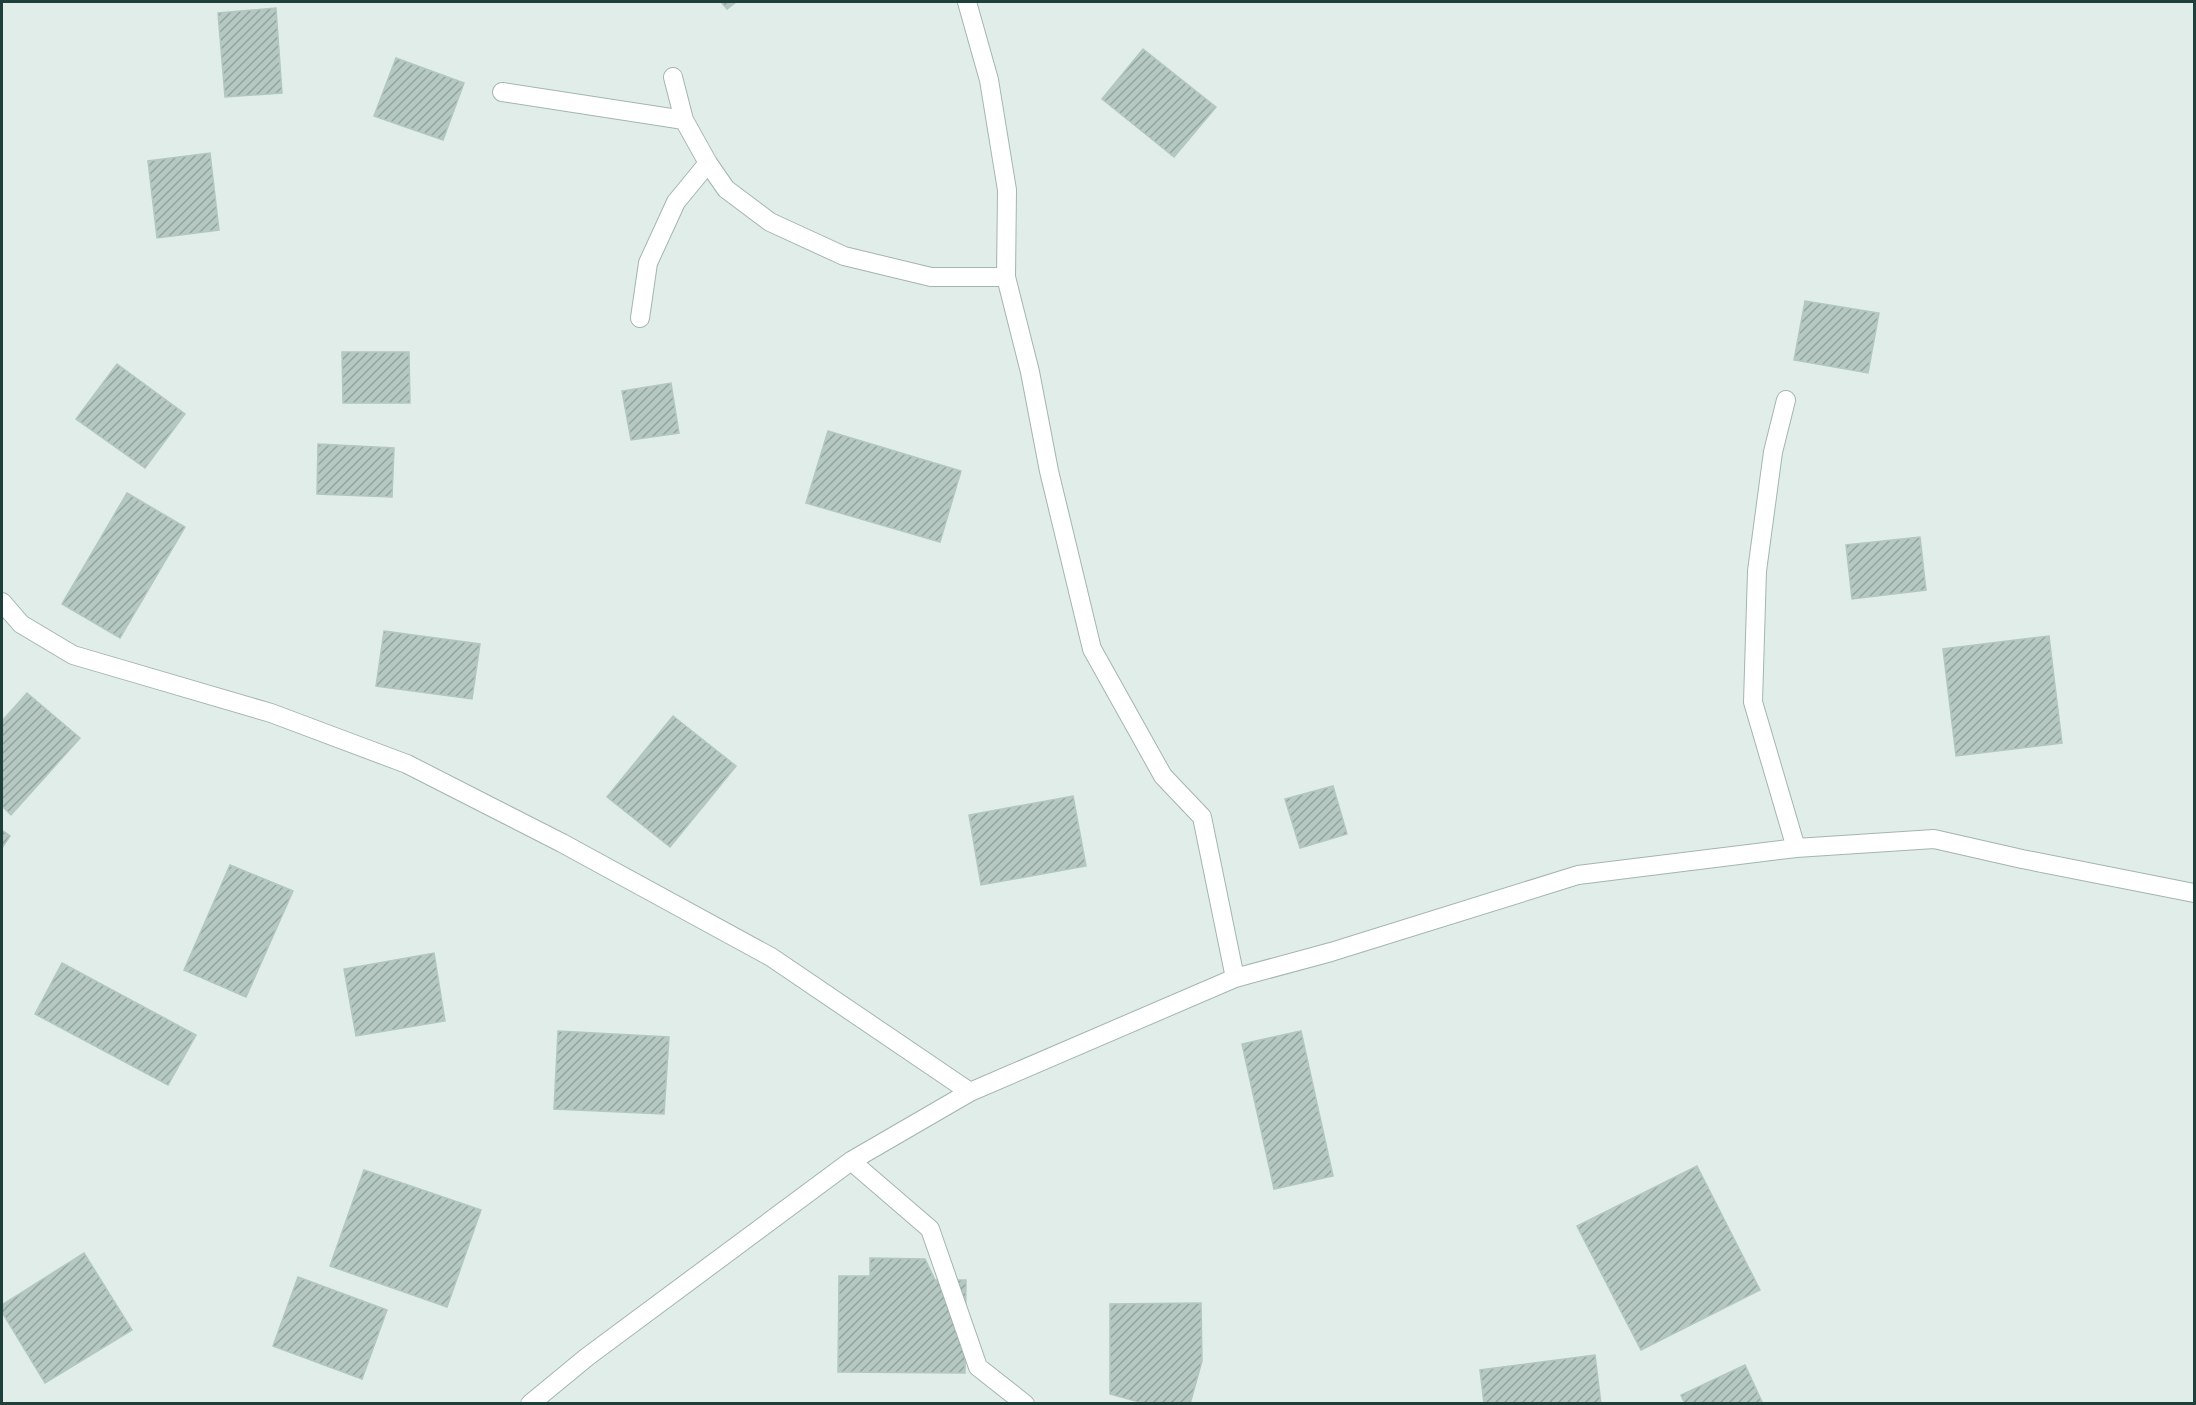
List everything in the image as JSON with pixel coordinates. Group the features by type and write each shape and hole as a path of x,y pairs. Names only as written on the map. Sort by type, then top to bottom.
{"street":[{"path":"967,2 989,80 1007,190 1006,277 1030,372 1049,471 1092,649 1163,776 1202,817 1235,978"},
{"path":"673,77 684,120 708,163 726,189 770,222 844,256 931,277 1006,277"},
{"path":"501,92 684,120"},
{"path":"640,318 648,263 676,202 708,163"},
{"path":"1786,400 1773,452 1757,571 1753,702 1796,848"},
{"path":"2,602 21,624 73,654 271,713 407,764 562,843 771,957 970,1092"},
{"path":"530,1404 587,1358 851,1161 970,1092 1235,978 1331,952 1578,875 1796,848 1934,838 2022,859 2194,893"},
{"path":"851,1161 930,1228 978,1367 1024,1404"}],"building":[{"path":"721,2 736,2 727,9"},
{"path":"276,8 282,93 225,97 218,13"},
{"path":"1143,49 1216,107 1174,157 1102,99"},
{"path":"396,58 464,83 443,140 374,116"},
{"path":"210,153 219,230 157,238 148,161"},
{"path":"1805,301 1879,313 1868,373 1794,360"},
{"path":"342,352 409,352 410,403 343,403"},
{"path":"117,364 185,414 145,468 76,419"},
{"path":"671,383 679,433 631,440 622,391"},
{"path":"828,431 961,471 940,542 806,503"},
{"path":"318,444 394,448 392,497 317,494"},
{"path":"127,493 185,527 120,638 62,604"},
{"path":"1920,537 1926,590 1852,599 1846,545"},
{"path":"384,631 480,644 472,699 376,686"},
{"path":"2049,636 2062,743 1956,756 1943,649"},
{"path":"27,693 80,738 11,815 2,806 2,721"},
{"path":"673,716 736,766 670,847 607,797"},
{"path":"1333,786 1347,834 1300,848 1285,799"},
{"path":"1073,796 1086,866 981,885 969,815"},
{"path":"2,830 10,836 2,848"},
{"path":"230,865 293,891 246,997 184,970"},
{"path":"434,953 445,1021 356,1036 344,969"},
{"path":"62,963 196,1035 168,1085 35,1014"},
{"path":"558,1031 669,1037 664,1114 554,1109"},
{"path":"1301,1031 1333,1176 1274,1189 1242,1044"},
{"path":"1697,1166 1760,1290 1641,1350 1577,1226"},
{"path":"364,1170 481,1210 447,1307 330,1266"},
{"path":"84,1253 132,1330 45,1383 2,1312 2,1305"},
{"path":"870,1258 925,1259 935,1280 966,1280 965,1373 838,1372 839,1276 870,1276"},
{"path":"298,1277 387,1310 362,1379 273,1346"},
{"path":"1201,1303 1202,1361 1190,1404 1146,1404 1110,1394 1110,1304"},
{"path":"1595,1355 1601,1404 1484,1404 1480,1370"},
{"path":"1745,1365 1763,1404 1685,1404 1681,1395"}]}
